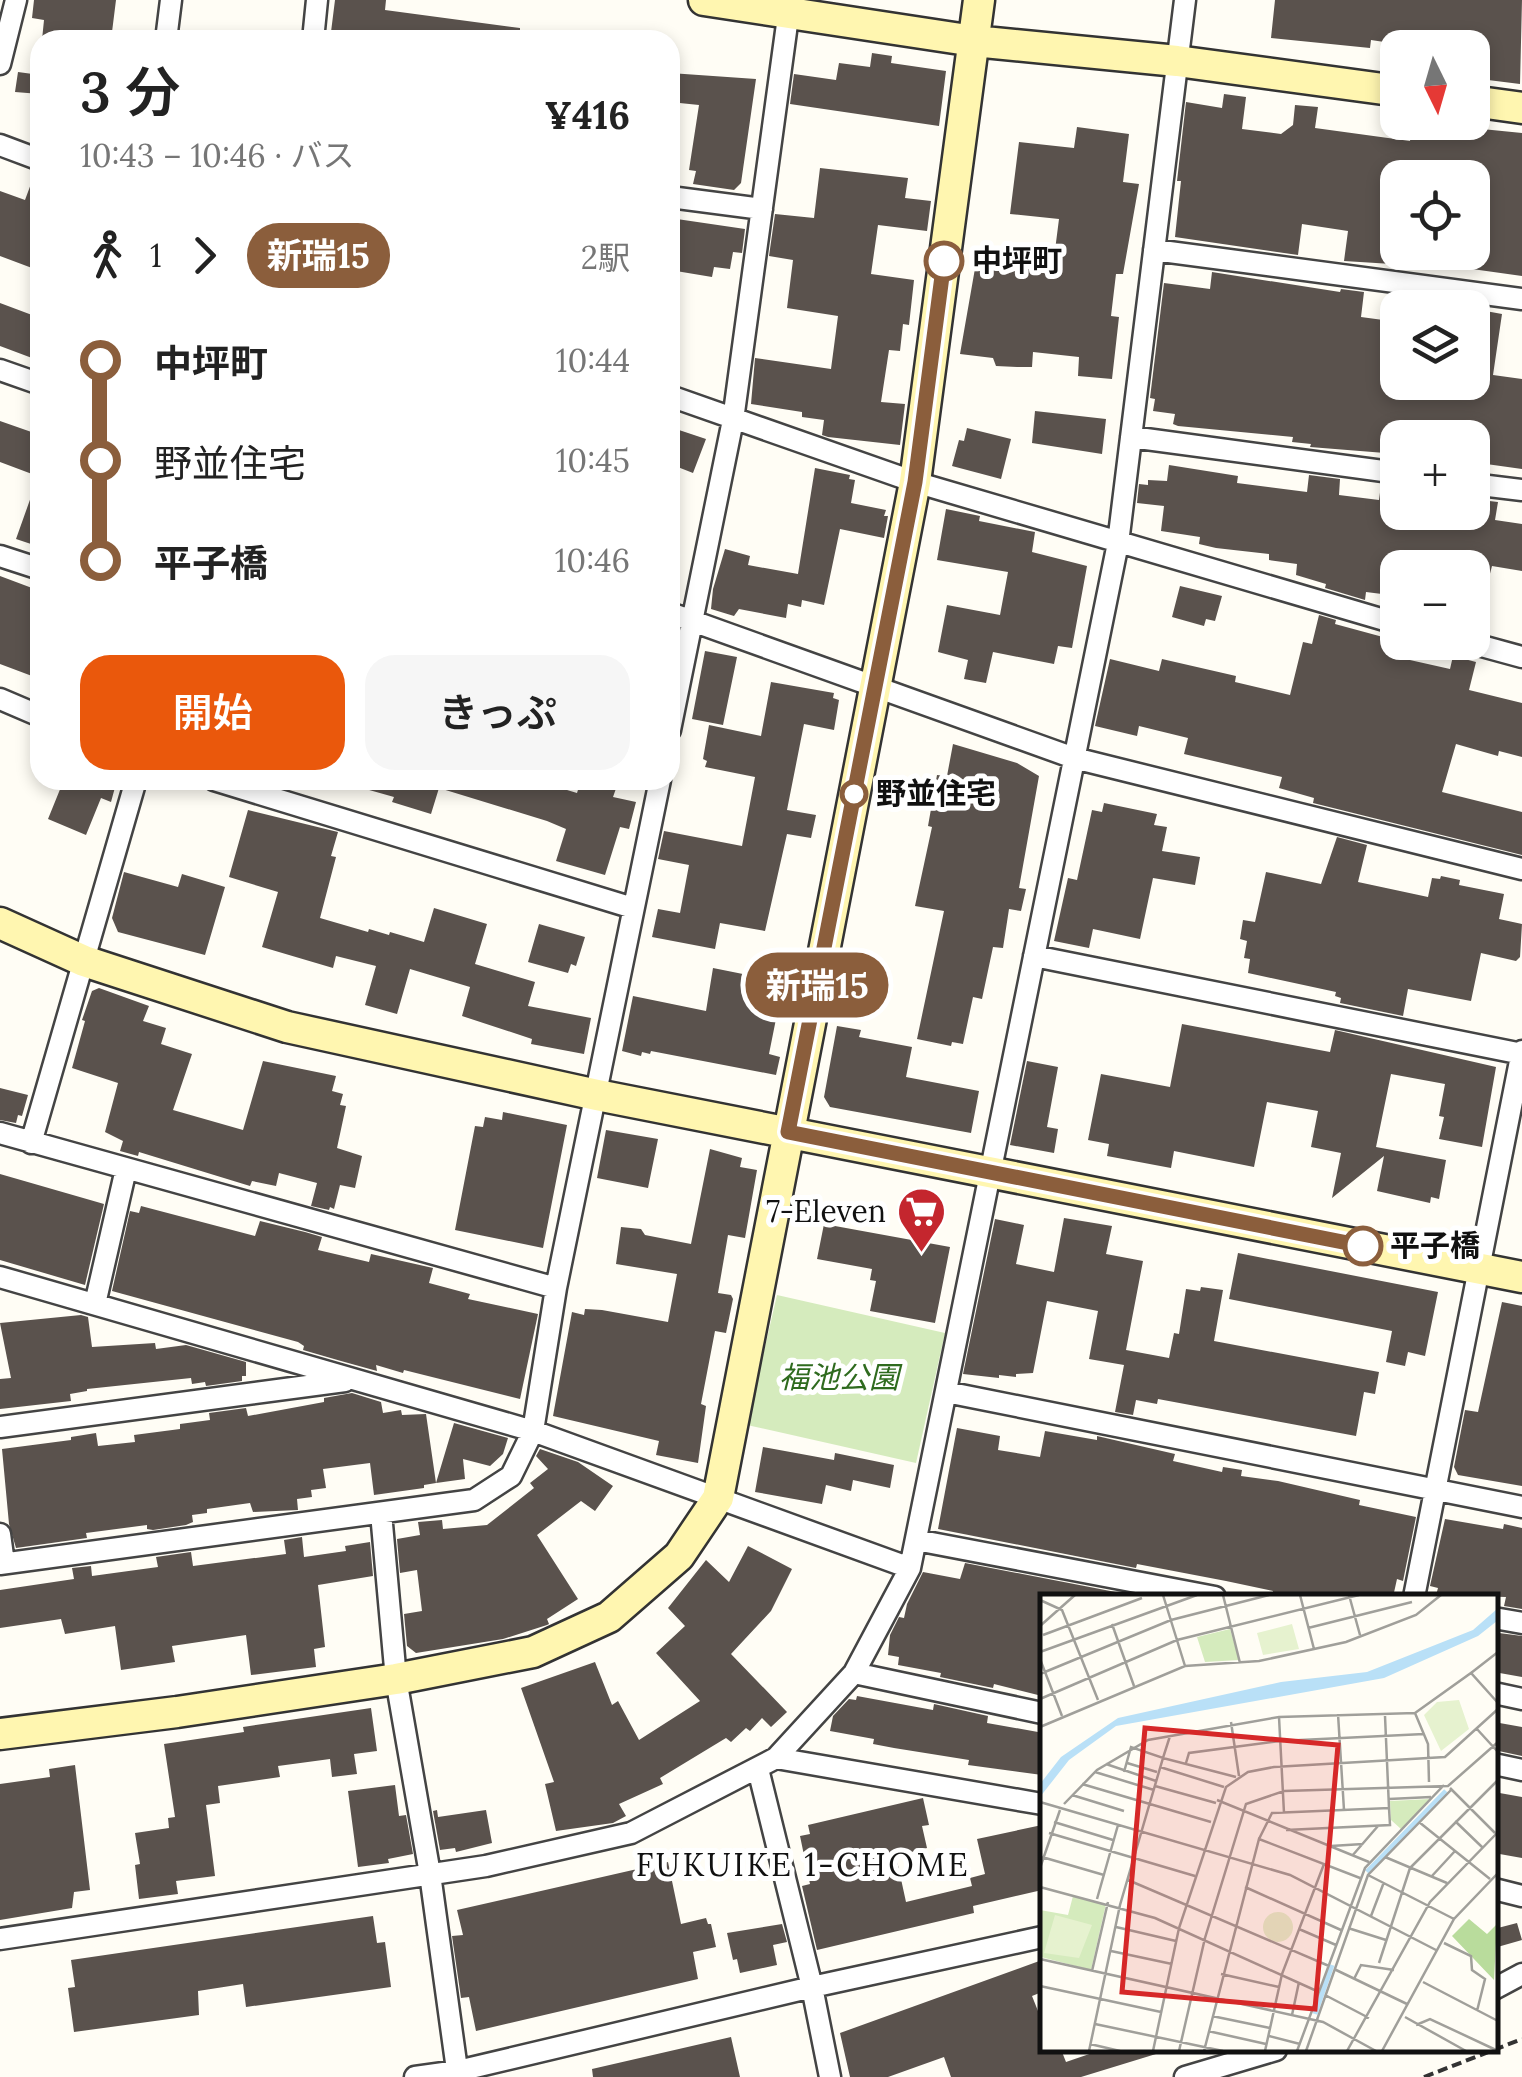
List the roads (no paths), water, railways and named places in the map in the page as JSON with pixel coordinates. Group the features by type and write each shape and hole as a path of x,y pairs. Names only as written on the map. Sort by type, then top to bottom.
{"street":[{"path":"0,64 16,0"},
{"path":"168,30 172,0"},
{"path":"314,30 317,0"},
{"path":"704,0 789,5 974,41 1177,60 1380,88"},
{"path":"0,1734 396,1679 533,1652 609,1617 679,1556 718,1498 915,482 979,0"},
{"path":"0,1939 486,1866 630,1833 767,1763 854,1674 910,1568 1118,543 1185,0"},
{"path":"680,680 734,420 789,5"},
{"path":"1490,104 1522,108"},
{"path":"0,145 30,156"},
{"path":"680,198 762,209"},
{"path":"1154,250 1522,299"},
{"path":"0,370 30,380"},
{"path":"680,400 915,482 1380,619"},
{"path":"1130,436 1380,471"},
{"path":"1490,486 1522,490"},
{"path":"0,556 30,566"},
{"path":"680,617 1074,758 1522,869"},
{"path":"1490,648 1522,657"},
{"path":"0,699 30,712"},
{"path":"31,1143 133,790"},
{"path":"247,790 634,908"},
{"path":"0,1534 2,1564 474,1500 511,1476 533,1431 556,1288 658,790"},
{"path":"0,923 84,961 287,1027 597,1095 1522,1277"},
{"path":"1034,956 1522,1053 1415,1594"},
{"path":"0,1133 556,1288"},
{"path":"95,1304 126,1170"},
{"path":"4,1280 533,1431 910,1568"},
{"path":"0,1427 356,1380"},
{"path":"946,1392 1522,1507"},
{"path":"380,1513 396,1679 430,1874 458,2074"},
{"path":"916,1540 1199,1594"},
{"path":"1497,1619 1522,1623"},
{"path":"854,1674 1040,1712"},
{"path":"1497,1694 1522,1698"},
{"path":"767,1763 1040,1804"},
{"path":"767,1763 830,2077"},
{"path":"1497,1765 1522,1770"},
{"path":"1497,1891 1522,1896"},
{"path":"415,2077 458,2074 812,1987 1040,1937"},
{"path":"1497,1987 1522,1974"},
{"path":"1185,2077 1269,2052"}],"place":[{"name":"中坪町","path":"944,261"},
{"name":"野並住宅","path":"854,794"},
{"name":"平子橋","path":"1363,1246"},
{"name":"7-Eleven","path":"921,1254"}],"district":[{"name":"FUKUIKE 1-CHOME","path":"803,1865"}],"park label":[{"name":"福池公園","path":"839,1378"}]}
